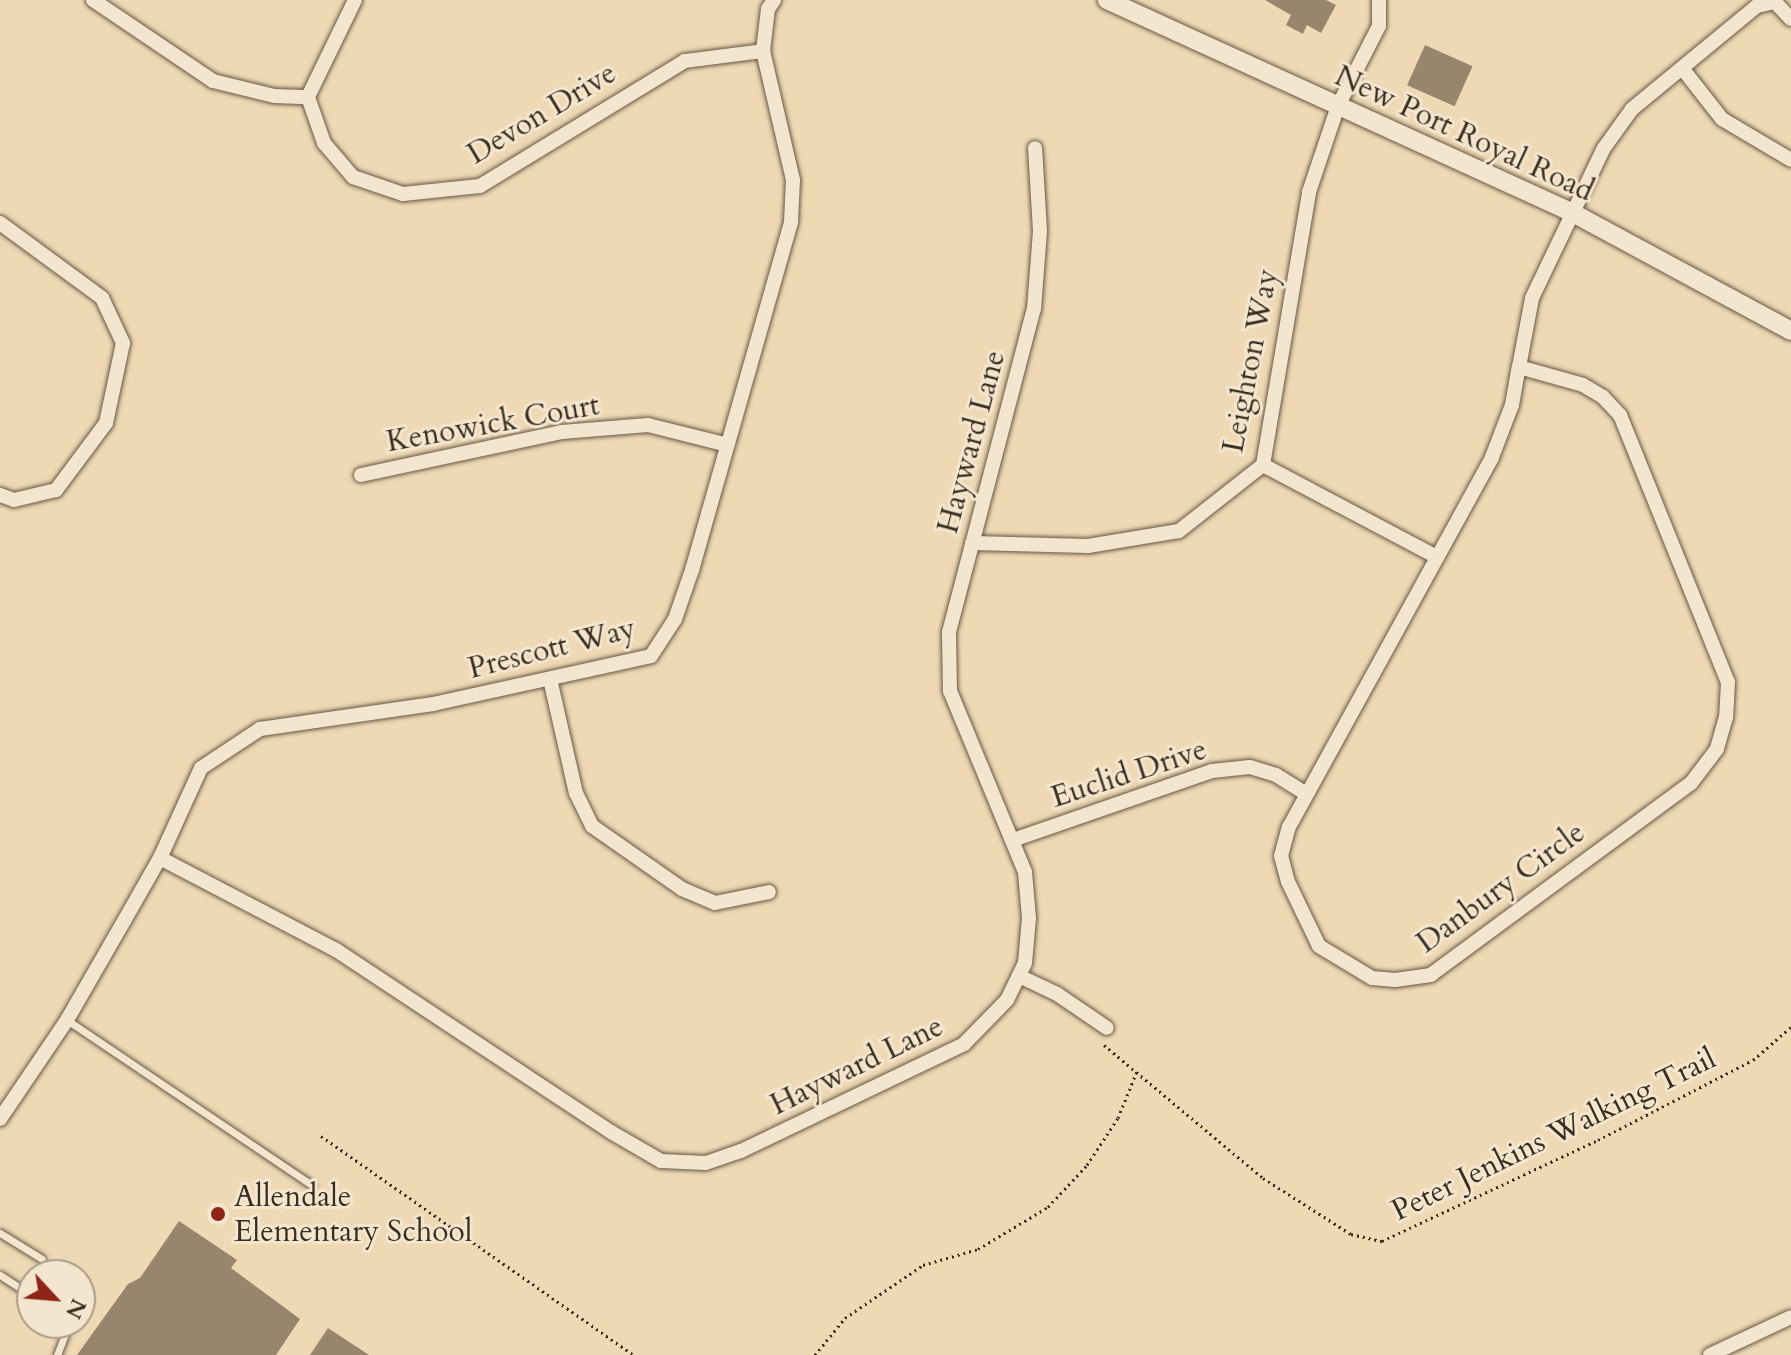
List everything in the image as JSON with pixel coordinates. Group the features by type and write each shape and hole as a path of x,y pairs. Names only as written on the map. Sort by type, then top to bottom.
{"street":[{"path":"93,0 213,81 274,96 308,97 355,0"},
{"name":"Prescott Way","path":"0,1119 67,1020 160,858 201,768 260,729 433,704 651,656 675,619 791,222 793,180 763,51 768,9 774,0"},
{"name":"New Port Royal Road","path":"1107,0 1573,213 1791,331"},
{"name":"Leighton Way","path":"972,543 1088,546 1179,531 1263,465 1309,192 1338,106 1379,26 1379,0"},
{"path":"1775,1 1791,19"},
{"name":"Danbury Circle","path":"1519,367 1583,385 1603,397 1620,415 1728,682 1726,717 1717,749 1691,783 1431,975 1395,980 1372,978 1319,946 1288,882 1281,856 1289,827 1492,457 1512,405 1519,367 1532,298 1604,148 1632,109 1757,6 1775,1"},
{"name":"Devon Drive","path":"308,97 324,143 353,177 403,194 480,186 685,61 763,51"},
{"path":"1682,68 1722,119 1791,160"},
{"name":"Hayward Lane","path":"160,858 336,950 611,1132 661,1161 706,1163 741,1151 964,1044 1007,1000 1025,963 1029,918 1025,872 950,691 949,632 1034,309 1040,231 1035,148"},
{"path":"0,223 102,298 123,343 106,423 56,490 14,500 0,495"},
{"name":"Kenowick Court","path":"361,475 577,430 648,425 728,445"},
{"path":"1263,465 1437,557"},
{"path":"550,679 576,793 592,826 682,889 715,903 769,892"},
{"name":"Euclid Drive","path":"1013,840 1212,771 1250,767 1276,775 1305,793"},
{"path":"1019,976 1057,994 1107,1028"},
{"path":"1710,1355 1791,1317"}],"lane":[{"path":"67,1020 312,1185"},
{"path":"0,1233 42,1259"}],"path":[{"name":"Peter Jenkins Walking Trail","path":"1100,1042 1263,1178 1351,1234 1382,1241 1598,1140 1753,1060 1791,1027"},
{"path":"815,1355 845,1318 923,1265 978,1249 1048,1207 1087,1165 1118,1118 1137,1071"},
{"path":"321,1136 634,1355"}],"building":[{"path":"1265,0 1326,0 1336,5 1321,33 1307,25 1303,34 1286,25 1291,15"},
{"path":"1425,45 1473,66 1455,106 1407,85"},
{"path":"179,1221 237,1260 231,1268 300,1319 276,1355 77,1355 88,1339 96,1339 96,1329 128,1284 140,1278"},
{"path":"328,1328 369,1355 310,1355"}],"place":[{"name":"Allendale Elementary School","path":"218,1214"}]}
